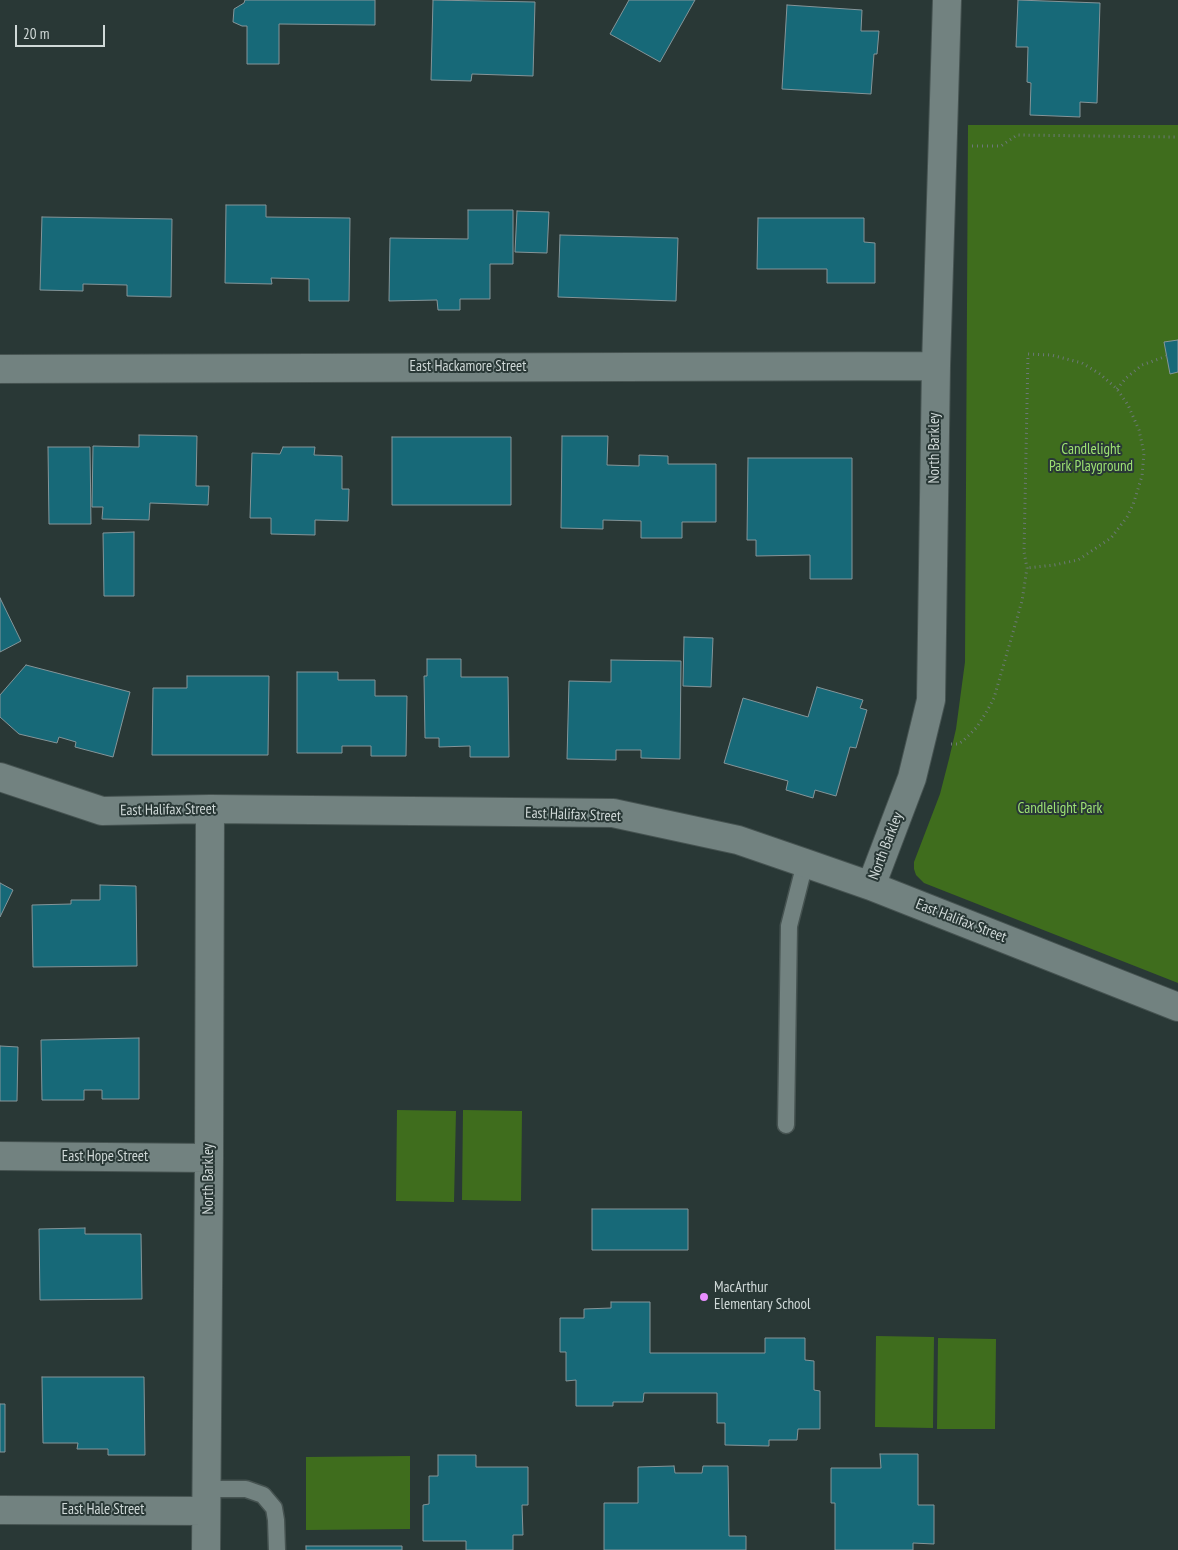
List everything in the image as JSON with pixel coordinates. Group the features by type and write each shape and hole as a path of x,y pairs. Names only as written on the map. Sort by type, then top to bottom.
{"street":[{"name":"North Barkley","path":"871,886 912,778 931,700 936,366 947,0"},
{"name":"East Hackamore Street","path":"0,369 936,366"},
{"name":"East Halifax Street","path":"0,777 102,812 210,809 613,814 738,840 871,886 1178,1006"},
{"name":"North Barkley","path":"206,1550 210,809"},
{"name":"East Hope Street","path":"0,1156 209,1158"},
{"name":"East Hale Street","path":"0,1510 205,1500"}],"lane":[{"path":"786,1124 788,926 806,864"},
{"path":"205,1500 246,1489 262,1495 274,1508 277,1550"}],"path":[{"path":"968,146 1001,146 1017,136 1178,137"},
{"path":"948,743 958,744 971,734 983,719 994,698 1022,601 1027,568 1024,552 1028,354 1056,356 1082,363 1100,374 1117,389 1134,416 1144,453 1142,476 1133,505 1127,517 1111,538 1078,560 1027,568"},
{"path":"1117,389 1126,378 1142,365 1167,356"}],"green space":[{"name":"Candlelight Park","path":"968,125 1178,125 1178,983 924,883 916,875 914,869 914,862 940,794 949,759 956,729 965,662"},
{"path":"397,1110 456,1111 454,1202 396,1201"},
{"path":"463,1110 522,1111 521,1201 462,1200"},
{"path":"876,1336 934,1337 933,1428 875,1427"},
{"path":"938,1338 996,1339 995,1429 937,1429"},
{"path":"410,1456 410,1529 306,1530 306,1457"}],"building":[{"path":"245,0 375,0 375,25 279,24 279,64 247,64 247,26 233,22 234,9 244,3"},
{"path":"433,0 535,2 533,76 472,74 471,81 431,80"},
{"path":"629,0 695,0 660,62 610,34"},
{"path":"1018,0 1100,3 1097,103 1080,102 1080,117 1030,115 1031,83 1027,82 1028,47 1016,47"},
{"path":"787,5 862,10 861,31 879,31 877,54 874,54 871,94 782,89"},
{"path":"226,205 266,205 266,217 350,218 349,301 309,301 309,279 271,278 272,284 225,283"},
{"path":"468,210 513,210 513,264 490,264 490,299 460,299 460,310 438,310 437,300 389,301 390,238 468,239"},
{"path":"517,211 549,212 547,253 515,252"},
{"path":"42,217 172,219 171,297 127,296 127,285 83,284 83,291 40,290"},
{"path":"758,218 864,218 864,242 875,243 875,283 827,283 827,269 757,269"},
{"path":"560,235 678,238 676,301 558,297"},
{"path":"1178,340 1178,372 1170,374 1164,342"},
{"path":"139,435 197,436 196,486 209,486 208,505 150,503 149,520 102,519 103,507 92,507 93,446 139,447"},
{"path":"562,436 608,436 607,465 639,466 639,455 668,456 668,464 716,464 716,522 682,522 682,538 641,538 641,521 603,520 603,529 561,528"},
{"path":"392,437 511,437 511,505 392,505"},
{"path":"48,447 90,447 91,524 49,524"},
{"path":"283,447 315,447 314,455 342,456 342,489 349,489 348,521 315,520 315,535 271,534 271,518 250,518 252,453 280,454"},
{"path":"748,458 852,458 852,579 810,579 810,555 756,556 756,540 747,540"},
{"path":"134,532 134,596 104,596 103,533"},
{"path":"0,598 21,641 0,652"},
{"path":"684,637 713,638 711,687 683,686"},
{"path":"427,659 461,659 461,677 508,677 509,757 470,757 470,746 439,747 439,738 425,738 424,676 427,676"},
{"path":"611,660 681,661 680,759 641,758 641,750 616,750 616,760 567,759 569,681 611,682"},
{"path":"26,665 130,692 113,757 75,747 76,742 59,737 57,743 19,734 0,717 0,695"},
{"path":"297,672 338,672 338,680 375,680 375,696 407,696 406,756 371,756 371,746 342,746 342,753 297,753"},
{"path":"187,676 269,676 268,755 152,755 153,688 187,688"},
{"path":"817,687 863,700 860,708 867,710 856,748 850,747 836,796 815,790 813,798 786,790 788,781 724,763 743,698 808,717"},
{"path":"0,883 13,890 0,917"},
{"path":"100,885 136,886 137,966 33,967 32,905 71,904 71,900 100,900"},
{"path":"139,1038 139,1099 102,1099 102,1090 84,1090 84,1100 42,1100 41,1040"},
{"path":"0,1046 18,1047 17,1101 0,1101"},
{"path":"592,1209 688,1209 688,1250 592,1250"},
{"path":"85,1228 85,1234 141,1234 142,1299 40,1300 39,1229"},
{"path":"611,1302 650,1302 650,1353 765,1353 765,1338 805,1338 805,1360 814,1361 814,1390 820,1391 820,1429 798,1429 797,1440 769,1440 769,1446 725,1445 725,1423 717,1423 717,1393 644,1393 643,1402 613,1402 613,1406 576,1406 576,1380 566,1381 566,1352 560,1352 560,1318 584,1318 584,1309 611,1308"},
{"path":"42,1377 144,1377 145,1455 108,1455 108,1449 77,1449 78,1443 43,1443"},
{"path":"0,1404 5,1404 5,1452 0,1452"},
{"path":"880,1454 918,1454 918,1505 934,1505 934,1544 913,1543 913,1550 835,1550 835,1503 831,1503 831,1468 881,1468"},
{"path":"438,1455 476,1455 476,1467 528,1467 528,1505 522,1505 523,1535 513,1535 513,1550 466,1550 466,1541 423,1541 423,1505 429,1504 429,1476 438,1476"},
{"path":"674,1466 675,1473 702,1473 703,1466 728,1466 729,1536 746,1536 746,1550 604,1550 604,1503 638,1503 638,1467"},
{"path":"306,1546 402,1546 402,1550 306,1550"}],"place":[{"name":"MacArthur Elementary School","path":"704,1297"}],"park label":[{"name":"Candlelight Park Playground","path":"1091,458"}]}
